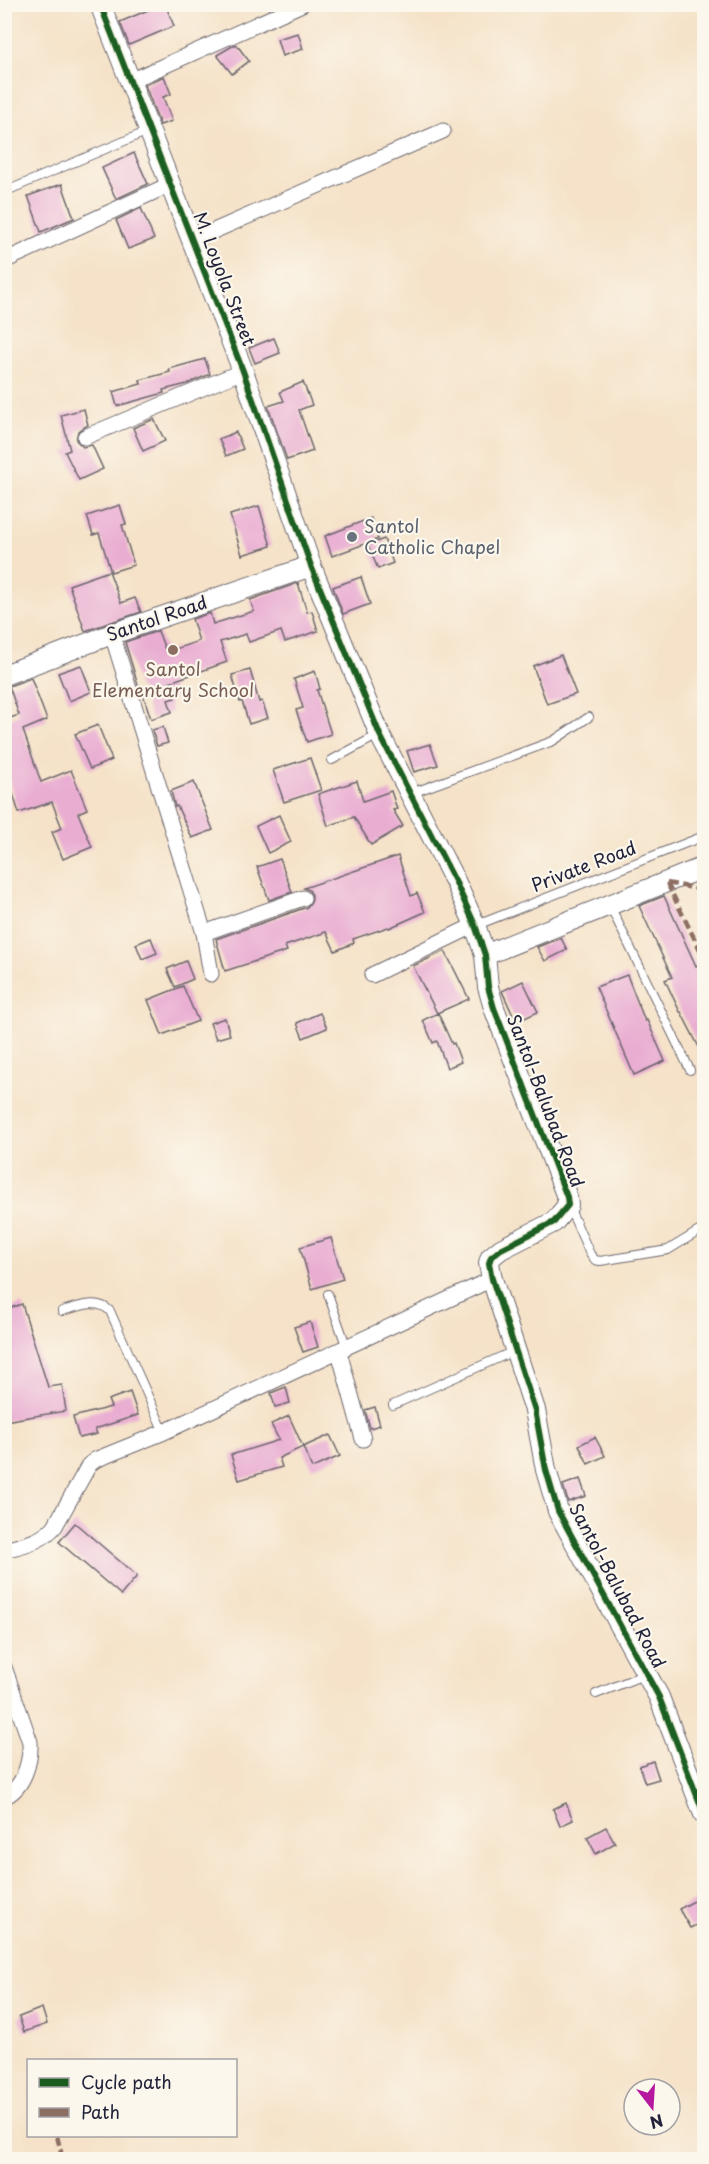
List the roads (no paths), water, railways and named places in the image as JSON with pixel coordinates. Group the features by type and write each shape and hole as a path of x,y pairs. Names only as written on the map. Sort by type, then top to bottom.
{"street":[{"name":"M. Loyola Street","path":"100,4 243,371 311,566"},
{"path":"130,81 302,4"},
{"path":"193,240 442,131"},
{"path":"4,261 171,184"},
{"path":"85,437 243,371"},
{"name":"Santol Road","path":"4,675 112,634 311,566"},
{"name":"Santol-Balubad Road","path":"311,566 380,735 475,925 485,955 488,987 494,1008 567,1197 568,1205 554,1222 501,1249 491,1257 489,1263 492,1279 535,1410 546,1470 558,1511 647,1674 667,1716 705,1814"},
{"path":"112,634 204,933 211,974"},
{"path":"485,955 705,867"},
{"path":"204,933 303,898"},
{"path":"372,975 475,925"},
{"path":"4,1550 34,1542 48,1535 88,1466 95,1460 164,1432 492,1279"},
{"path":"343,1350 363,1438"},
{"path":"4,1667 30,1742 30,1753 27,1772 10,1795 4,1797"}],"lane":[{"path":"4,192 150,130"},
{"path":"409,794 553,741 589,717"},
{"path":"332,760 380,735"},
{"name":"Private Road","path":"475,925 705,836"},
{"path":"610,906 690,1070"},
{"path":"568,1205 590,1254 595,1260 600,1261 668,1250 705,1228"},
{"path":"328,1294 343,1350"},
{"path":"62,1311 93,1304 104,1305 110,1311 164,1432"},
{"path":"393,1405 515,1350"},
{"path":"596,1694 647,1674"}],"place":[{"name":"Santol Catholic Chapel","path":"352,537"},
{"name":"Santol Elementary School","path":"173,650"}]}
